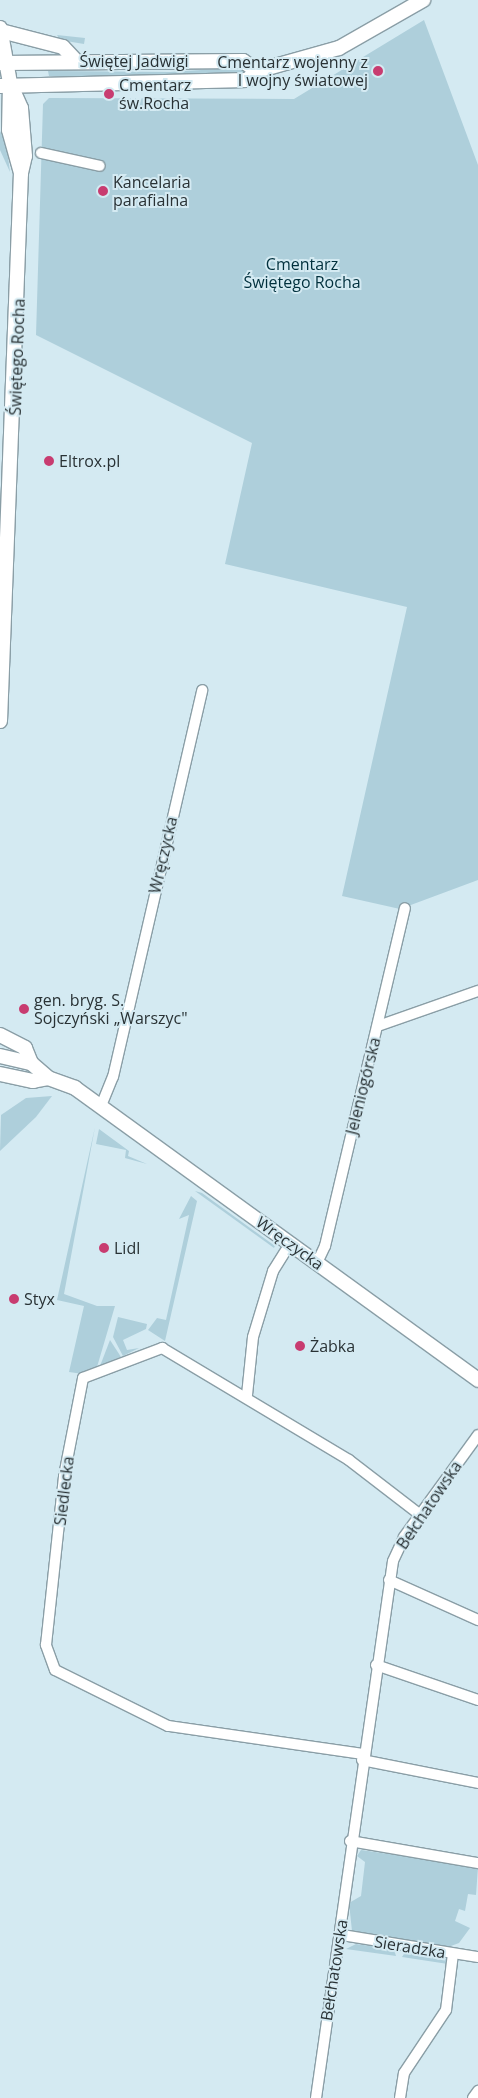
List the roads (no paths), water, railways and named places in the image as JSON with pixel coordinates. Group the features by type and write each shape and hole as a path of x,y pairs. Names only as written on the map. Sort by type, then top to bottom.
{"main road":[{"name":"Świętej Jadwigi","path":"5,84 226,83 247,80 257,71 332,51 423,0"},
{"path":"0,29 63,47 76,61"},
{"name":"Świętego Rocha","path":"0,29 4,63 5,127 20,173"},
{"name":"Świętej Jadwigi","path":"4,63 243,61 257,71"},
{"name":"Świętego Rocha","path":"0,721 20,173 25,156 23,118 5,84"},
{"path":"0,1034 25,1048 32,1063"},
{"path":"0,1056 32,1063"},
{"name":"Wręczycka","path":"32,1063 48,1078 75,1088 101,1106 478,1380"},
{"name":"Wręczycka","path":"0,1074 33,1081 48,1078"}],"street":[{"path":"41,153 100,166"},
{"name":"Wręczycka","path":"101,1106 113,1077 202,690"},
{"name":"Jeleniogórska","path":"317,1262 378,1026 405,908"},
{"path":"378,1026 478,991"},
{"path":"248,1395 253,1337 273,1271 290,1244"},
{"name":"Siedlecka","path":"363,1757 168,1726 55,1670 48,1659 64,1476 83,1378 162,1348 248,1395 350,1460 419,1514"},
{"name":"Bełchatowska","path":"316,2098 331,1977 342,1935 350,1841 389,1580 398,1550 419,1514 478,1435"},
{"path":"389,1580 478,1620"},
{"path":"376,1665 478,1700"},
{"path":"363,1757 478,1784"},
{"path":"350,1841 478,1863"},
{"name":"Sieradzka","path":"342,1935 478,1957"},
{"path":"400,2098 404,2073 446,2010 453,1954"},
{"path":"473,2098 478,2090"}],"place":[{"name":"Cmentarz wojenny z I wojny światowej","path":"378,71"},
{"name":"Cmentarz św.Rocha","path":"109,94"},
{"name":"Kancelaria parafialna","path":"103,191"},
{"name":"Eltrox.pl","path":"49,461"},
{"name":"gen. bryg. S. Sojczyński „Warszyc\"","path":"24,1009"},
{"name":"Lidl","path":"104,1248"},
{"name":"Styx","path":"14,1299"},
{"name":"Żabka","path":"300,1346"}],"park label":[{"name":"Cmentarz Świętego Rocha","path":"302,273"}]}
